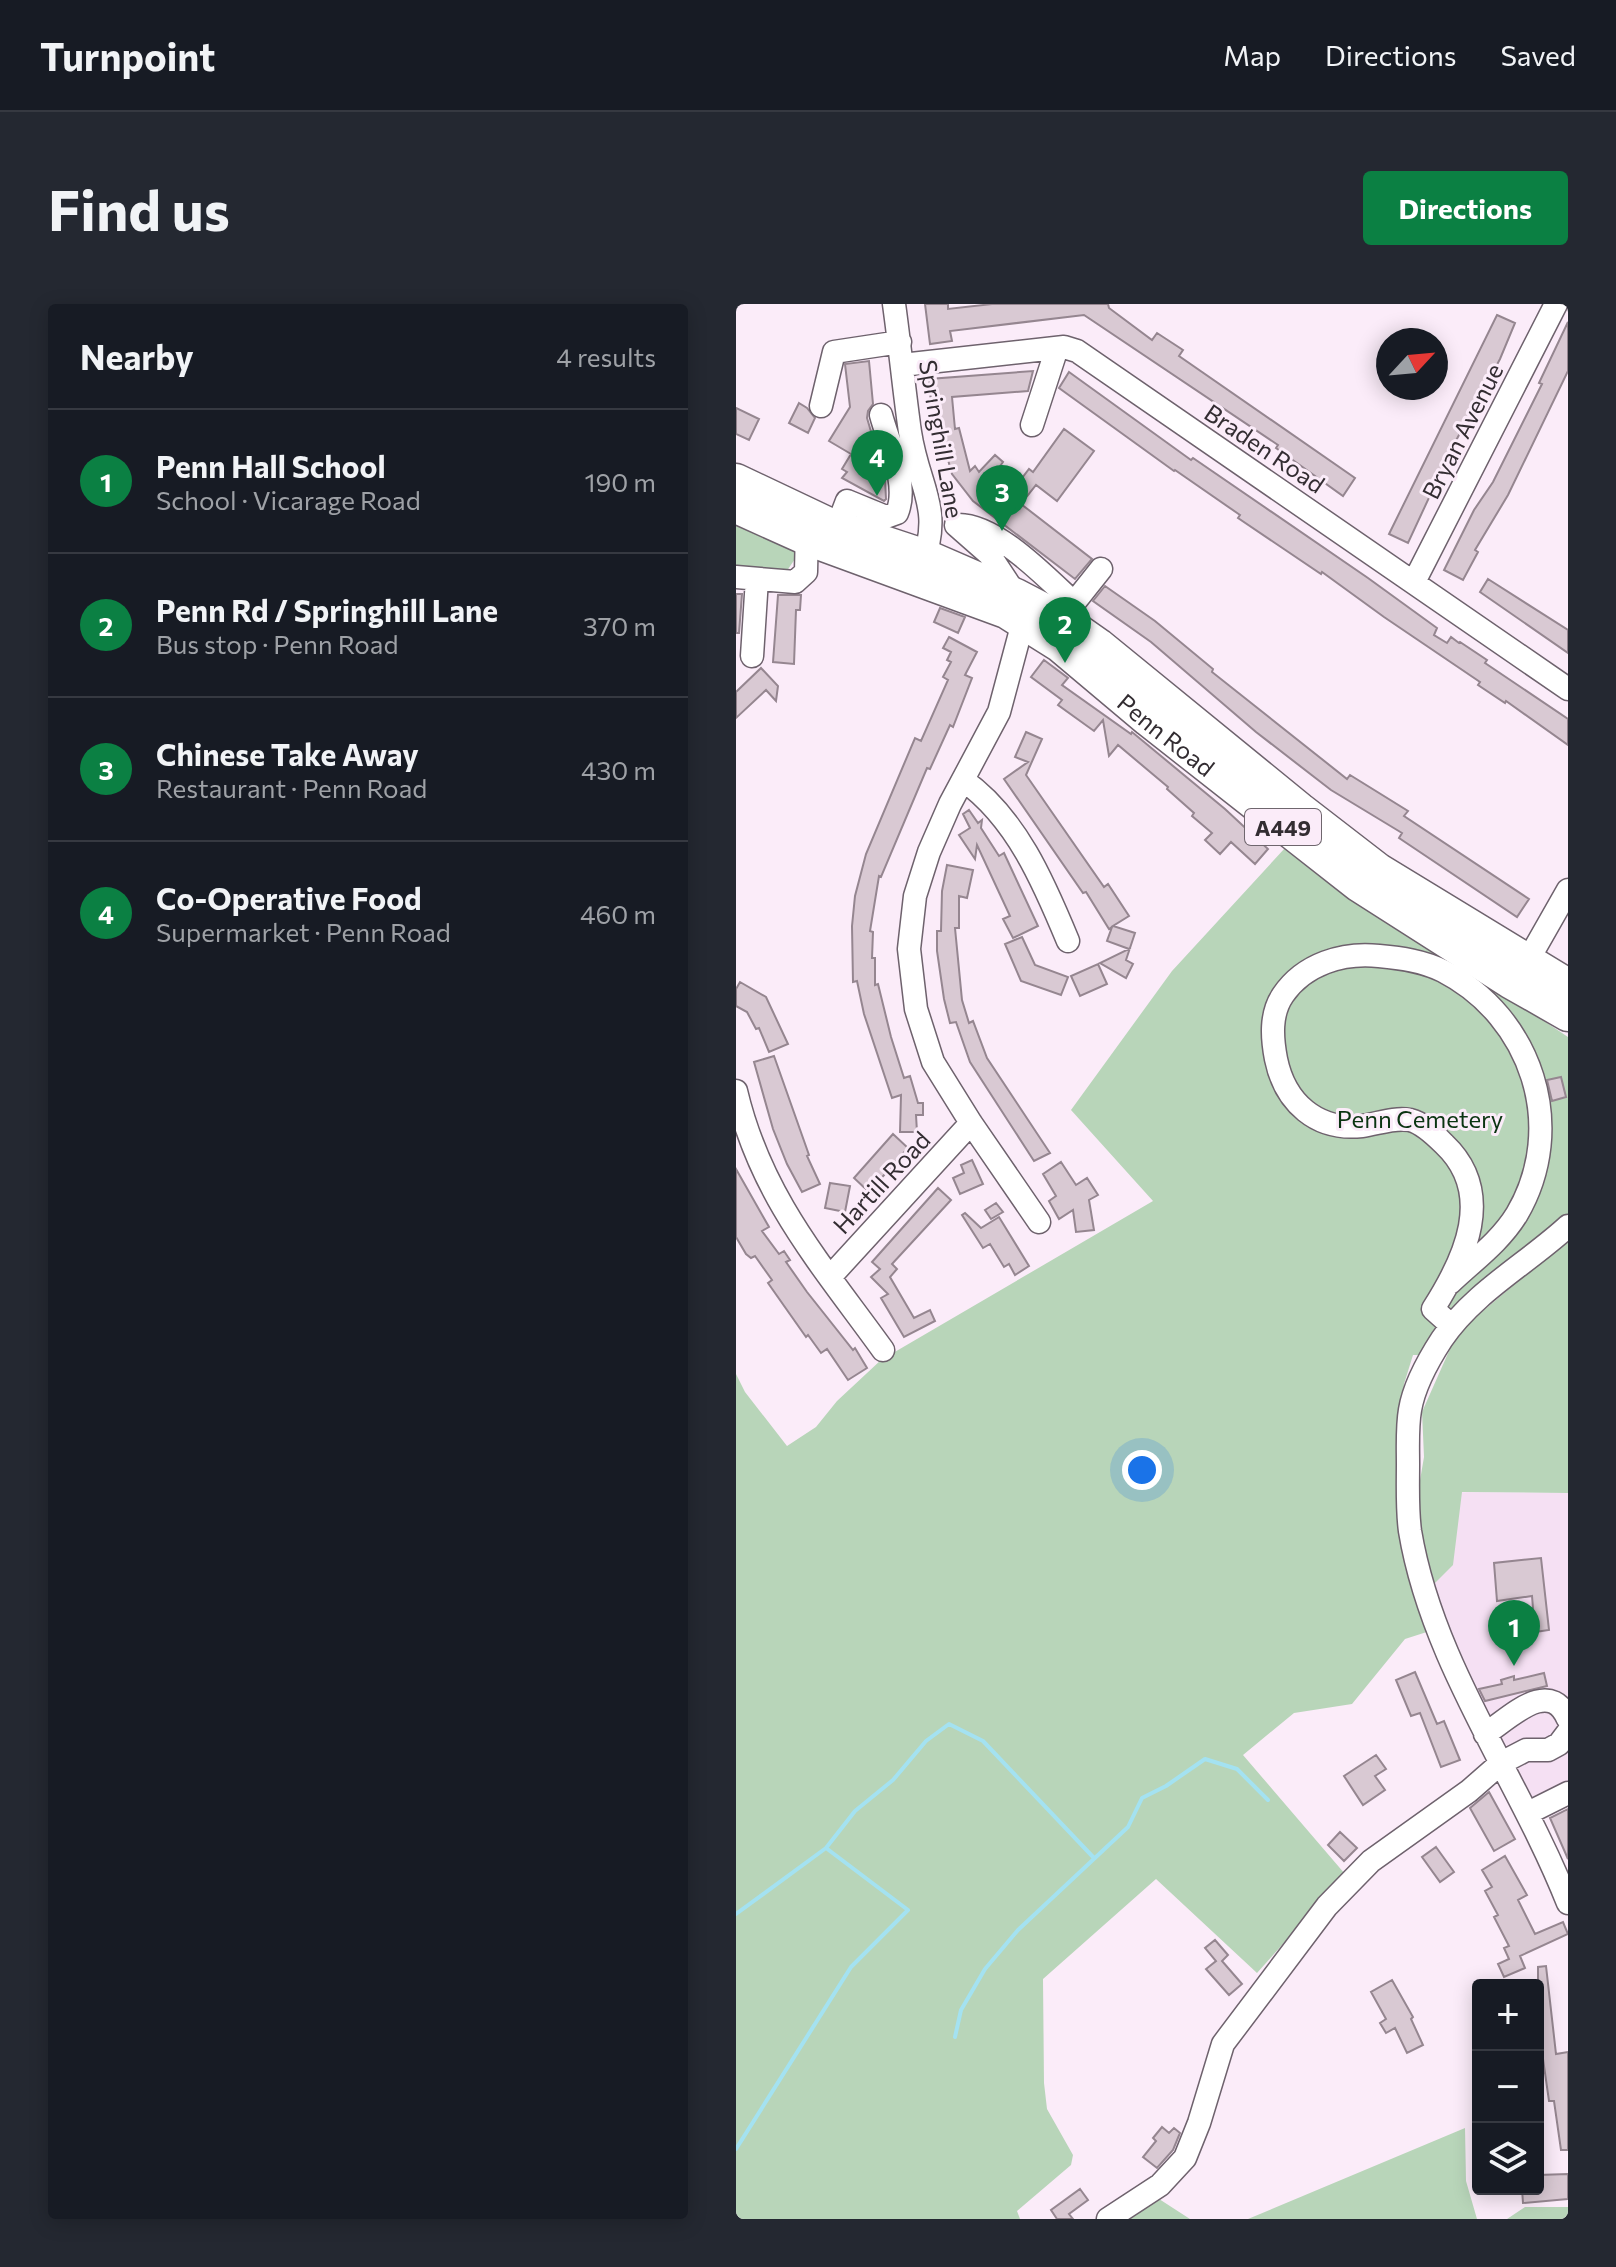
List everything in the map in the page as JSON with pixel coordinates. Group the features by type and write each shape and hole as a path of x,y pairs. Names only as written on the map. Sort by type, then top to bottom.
{"highway":[{"name":"Penn Road","path":"736,480 826,515 921,568 1020,608 1068,611 1099,645 1379,870 1568,985"},
{"name":"Penn Road","path":"736,507 826,515"},
{"name":"Penn Road","path":"1020,608 1148,720 1358,885 1510,982 1568,1015"}],"street":[{"name":"Springhill Lane","path":"894,304 911,437 932,517 932,533 921,568"},
{"name":"Bryan Avenue","path":"1414,582 1556,304"},
{"path":"821,406 834,352 900,342"},
{"path":"1032,425 1057,348"},
{"name":"Braden Road","path":"902,365 1057,348 1077,351 1568,689"},
{"path":"752,656 747,578 795,582 802,578 826,515 886,517 897,513 902,501 901,491 881,415"},
{"path":"887,438 911,437"},
{"path":"932,517 956,525 989,554 1020,608 999,712 937,830 919,885 911,923 911,980 923,1035 933,1062 1039,1222"},
{"path":"956,525 967,524 986,531 1014,551 1068,611 1101,569"},
{"path":"963,780 988,800 1007,825 1044,886 1068,941"},
{"path":"1527,962 1568,890"},
{"path":"1450,1283 1502,1236 1528,1193 1537,1168 1542,1139 1538,1092 1508,1028 1494,1010 1467,986 1441,970 1416,961 1368,955 1333,960 1302,975 1276,1007 1273,1043 1278,1066 1292,1099 1307,1114 1345,1127 1410,1120 1435,1136 1458,1159 1470,1188 1472,1222 1469,1239 1450,1283 1433,1309 1452,1326"},
{"path":"736,1091 748,1135 778,1201 797,1234 883,1350"},
{"name":"Hartill Road","path":"830,1277 971,1123"},
{"path":"1568,1226 1483,1295 1452,1326 1418,1384 1410,1409 1410,1530 1424,1587 1438,1628 1485,1734 1528,1813 1568,1903"},
{"path":"1485,1734 1524,1705 1539,1700 1556,1703 1568,1719"},
{"path":"1108,2219 1160,2185 1185,2158 1223,2044 1327,1906 1371,1861 1469,1791 1501,1763 1526,1750 1548,1750 1559,1744 1568,1732"},
{"path":"1528,1813 1568,1793"}],"shaded area":[{"path":"1418,1492 1568,1493 1568,1787 1531,1804 1440,1617 1424,1560"}],"green space":[{"path":"736,522 804,546 784,575 736,570"},
{"name":"Penn Cemetery","path":"1285,848 1568,1037 1568,1218 1428,1355 1413,1355 1404,1384 1400,1493 1433,1630 1405,1639 1352,1704 1294,1713 1243,1755 1345,1874 1257,1973 1156,1879 1043,1979 1047,2109 1073,2155 1071,2165 1017,2211 1020,2219 736,2219 736,1374 745,1392 787,1446 816,1427 837,1401 881,1360 1153,1201 1071,1110 1172,971"},
{"path":"1568,1239 1568,1493 1462,1492 1453,1565 1431,1587 1424,1560 1418,1492 1424,1457 1422,1412 1457,1333"},
{"path":"1465,2128 1466,2181 1477,2219 1248,2219"},
{"path":"1156,2197 1190,2219 1119,2219"},
{"path":"1525,2207 1568,2207 1568,2219 1507,2219"}],"building":[{"path":"925,304 948,304 948,309 992,304 1108,304 1109,308 1152,340 1157,333 1183,350 1179,356 1355,478 1343,496 1276,448 1278,445 1084,315 950,331 952,341 930,344"},
{"path":"1497,315 1515,323 1408,543 1389,534"},
{"path":"1568,322 1568,371 1508,495 1475,550 1478,552 1463,580 1444,570 1542,384 1539,383"},
{"path":"869,361 873,404 867,418 885,479 884,501 842,478 847,472 842,469 851,454 829,441 850,407 845,364"},
{"path":"1033,371 1028,391 952,397 955,429 959,428 970,471 975,466 979,472 995,455 1003,462 990,480 1009,495 1029,469 1033,472 1064,429 1094,451 1057,501 1036,485 1021,504 1092,559 1075,579 973,501 952,474 936,417 932,417 929,379"},
{"path":"1069,372 1191,460 1193,458 1368,578 1437,628 1434,635 1447,643 1451,637 1460,642 1487,660 1485,663 1568,719 1568,745 1478,685 1480,682 1322,572 1238,518 1240,515 1059,388"},
{"path":"799,403 815,418 808,433 789,423"},
{"path":"736,408 759,419 749,440 736,434"},
{"path":"1488,579 1568,630 1568,653 1480,592"},
{"path":"1105,586 1155,621 1213,669 1212,672 1347,779 1350,775 1408,811 1404,816 1529,899 1517,917 1399,838 1402,833 1331,790 1256,732 1151,642 1093,601"},
{"path":"736,594 742,594 739,633 736,633"},
{"path":"778,595 801,595 800,610 796,610 794,664 773,662"},
{"path":"940,608 965,617 958,633 934,622"},
{"path":"949,637 977,652 965,675 972,678 953,727 950,725 930,769 927,768 879,876 870,931 873,932 875,985 878,984 891,1037 904,1078 910,1076 918,1103 923,1103 923,1115 916,1115 917,1132 900,1132 901,1095 892,1098 864,1014 857,981 853,982 852,926 855,896 866,854 915,738 921,741 948,680 943,677 951,662 947,660 951,652 943,648"},
{"path":"1044,660 1068,678 1062,685 1132,732 1268,849 1255,864 1231,842 1220,854 1205,840 1212,833 1192,816 1194,813 1118,745 1109,756 1103,720 1094,731 1058,705 1062,700 1031,677"},
{"path":"761,668 778,686 776,701 766,690 736,718 736,692"},
{"path":"1026,732 1042,739 1026,775 1104,887 1108,884 1129,916 1113,926 1135,933 1126,960 1133,964 1126,978 1100,963 1129,949 1107,941 1112,927 1109,929 1004,779 1028,762 1015,757"},
{"path":"969,810 978,823 982,820 981,828 999,856 1004,853 1038,926 1013,938 1003,919 1010,916 977,845 975,859 959,835 970,828 963,814"},
{"path":"947,865 973,870 967,898 959,896 959,928 955,928 962,1000 969,1023 973,1021 987,1058 1050,1153 1034,1161 970,1062 956,1022 950,1023 937,951"},
{"path":"1022,937 1035,965 1068,977 1061,995 1021,981 1005,944"},
{"path":"1098,964 1107,984 1080,996 1071,976"},
{"path":"740,982 766,997 788,1044 769,1052 759,1028 756,1029 747,1012 736,1006 736,989"},
{"path":"774,1056 807,1156 820,1184 802,1192 773,1129 754,1062"},
{"path":"1561,1077 1566,1097 1552,1101 1547,1080"},
{"path":"893,1134 908,1148 869,1192 854,1178"},
{"path":"972,1160 983,1184 960,1194 953,1178 964,1173 961,1165"},
{"path":"1061,1162 1076,1185 1087,1178 1098,1195 1089,1200 1094,1230 1076,1232 1073,1210 1059,1219 1049,1201 1056,1196 1043,1174"},
{"path":"736,1169 769,1227 762,1231 779,1254 784,1251 790,1260 786,1262 807,1292 853,1350 855,1348 867,1368 848,1380 827,1349 821,1353 808,1335 806,1337 768,1283 772,1280 755,1256 751,1258 746,1254 736,1237"},
{"path":"830,1183 850,1186 845,1212 825,1208"},
{"path":"938,1188 951,1200 892,1264 897,1269 890,1277 914,1318 930,1310 935,1321 904,1337 881,1298 888,1294 871,1277 880,1269 872,1262"},
{"path":"996,1203 1003,1212 991,1219 985,1210"},
{"path":"965,1213 981,1228 999,1217 1029,1266 1015,1275 1009,1264 1004,1267 990,1244 983,1248 962,1215"},
{"path":"1541,1558 1549,1630 1535,1632 1532,1596 1497,1601 1494,1563"},
{"path":"1415,1672 1437,1724 1444,1721 1460,1760 1441,1767 1420,1713 1411,1716 1396,1680"},
{"path":"1544,1673 1547,1686 1485,1701 1479,1689 1502,1684 1501,1680 1514,1676 1514,1680"},
{"path":"1376,1755 1386,1769 1375,1776 1385,1790 1363,1805 1344,1776"},
{"path":"1489,1792 1515,1839 1494,1851 1470,1808"},
{"path":"1568,1809 1568,1859 1550,1818"},
{"path":"1340,1832 1357,1848 1344,1861 1328,1845"},
{"path":"1436,1847 1454,1872 1440,1882 1422,1857"},
{"path":"1505,1856 1527,1895 1518,1900 1535,1934 1563,1922 1568,1934 1520,1956 1525,1968 1504,1977 1498,1964 1509,1959 1504,1948 1509,1946 1494,1917 1498,1915 1485,1891 1492,1887 1482,1870"},
{"path":"1215,1940 1228,1955 1222,1961 1242,1984 1229,1995 1206,1969 1216,1961 1205,1948"},
{"path":"1546,1966 1556,2054 1568,2052 1568,2150 1561,2150 1554,2101 1549,2101 1544,2066 1544,1979 1538,1979 1538,1967"},
{"path":"1392,1980 1413,2017 1411,2019 1423,2045 1407,2053 1395,2028 1386,2033 1380,2023 1386,2019 1371,1992"},
{"path":"1162,2127 1169,2133 1174,2128 1180,2133 1173,2150 1157,2168 1143,2157 1156,2141 1153,2138"},
{"path":"1568,2174 1568,2199 1523,2203 1522,2195 1544,2195 1544,2175"},
{"path":"1080,2189 1088,2200 1069,2214 1073,2219 1057,2219 1051,2210"}],"waterway":[{"path":"826,1848 855,1811 893,1780 926,1741 949,1724 983,1741 1094,1858"},
{"path":"955,2037 961,2010 985,1969 1018,1930 1128,1827 1142,1798 1166,1786 1205,1759 1237,1769 1268,1800"},
{"path":"736,1914 826,1848 908,1910 851,1967 736,2149"}],"place":[{"name":"Co-Operative Food","path":"877,496"},
{"name":"Chinese Take Away","path":"1002,531"},
{"name":"Penn Rd / Springhill Lane","path":"1065,663"},
{"name":"Penn Hall School","path":"1514,1666"}]}
